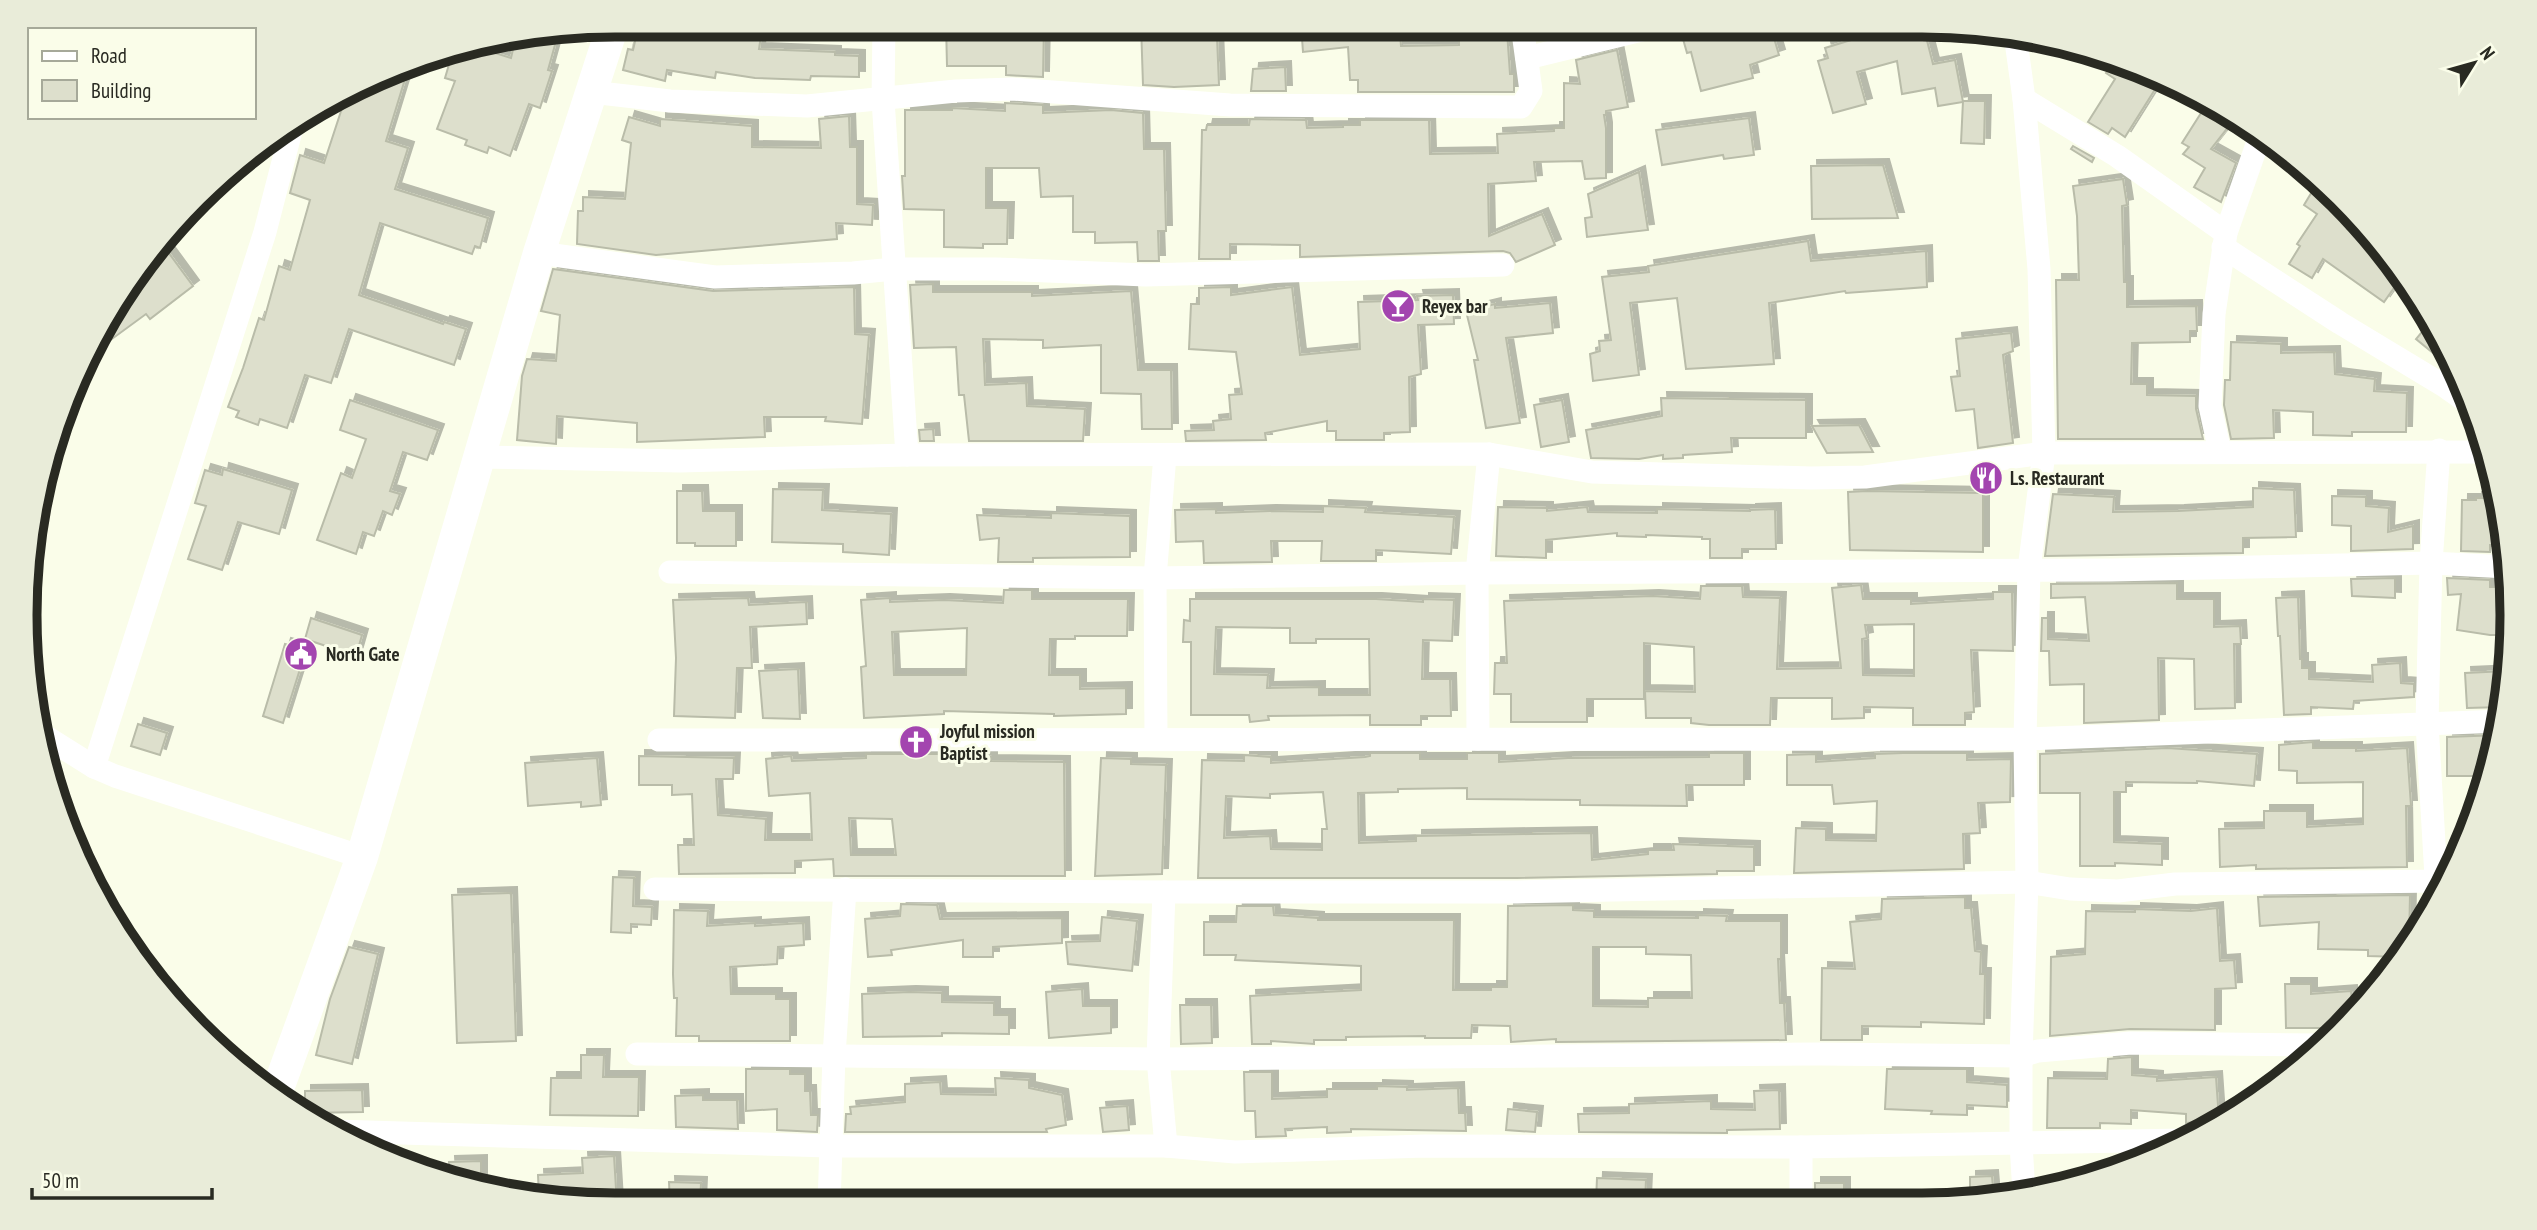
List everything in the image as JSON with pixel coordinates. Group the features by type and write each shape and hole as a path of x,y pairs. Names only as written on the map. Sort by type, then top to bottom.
{"street":[{"path":"279,1085 362,858 539,253 609,37"},
{"path":"884,37 883,100 907,455"},
{"path":"591,92 713,103 807,106 956,91 1012,89 1230,105 1521,107 1531,91 1524,37"},
{"path":"1527,58 1610,37"},
{"path":"2017,45 2039,268 2044,453 2029,569 2025,738 2027,882 2021,1056 2023,1184"},
{"path":"2024,99 2117,156 2224,240 2340,323 2456,394"},
{"path":"94,767 265,232 289,137"},
{"path":"2220,452 2210,406 2214,314 2224,240 2257,144"},
{"path":"539,253 715,277 853,273 894,269 996,269 1146,275 1503,265"},
{"path":"2438,876 2427,723 2431,563 2439,450"},
{"path":"480,457 680,461 907,455 1489,454 1591,472 1811,478 1865,477 2044,453 2477,452"},
{"path":"1478,739 1476,573 1489,454"},
{"path":"1156,739 1155,578 1165,455"},
{"path":"670,572 1155,578 1476,573 2111,570 2431,563 2498,566"},
{"path":"659,740 2025,738 2490,721"},
{"path":"51,740 94,767 362,858"},
{"path":"655,889 1517,892 2027,882 2070,889 2118,891 2175,884 2433,886"},
{"path":"829,1193 829,1146 845,890"},
{"path":"1164,892 1158,1059 1166,1146"},
{"path":"637,1054 1158,1059 1806,1054 2021,1056 2038,1051 2131,1043 2309,1045"},
{"path":"356,1133 829,1146 1166,1146 1235,1152 1424,1146 1801,1147 2163,1140"},
{"path":"1801,1147 1801,1193"}],"building":[{"path":"636,37 761,37 759,49 835,52 835,55 859,56 859,77 811,76 810,80 755,78 716,72 715,78 667,70 665,81 623,70 628,49 633,50"},
{"path":"946,37 1044,37 1043,77 1006,75 1006,66 947,66"},
{"path":"1141,37 1217,37 1219,85 1143,85"},
{"path":"1302,37 1400,37 1401,46 1459,45 1459,37 1507,37 1510,74 1514,74 1514,92 1358,92 1358,80 1350,80 1348,47 1303,52"},
{"path":"1682,37 1774,37 1779,55 1750,65 1753,78 1701,91 1691,52 1687,53"},
{"path":"1861,37 1926,37 1933,64 1955,60 1963,102 1938,106 1935,88 1902,94 1897,61 1857,72 1866,104 1833,113 1818,61 1828,58 1825,48"},
{"path":"556,40 548,70 552,71 540,108 529,104 510,156 489,147 487,153 465,145 467,140 437,129 455,81 445,78 450,61 488,51 511,58 514,46"},
{"path":"1617,50 1628,107 1606,111 1604,115 1606,178 1585,179 1582,161 1534,162 1536,181 1488,184 1489,236 1542,214 1555,245 1516,262 1510,253 1503,251 1300,257 1300,245 1230,244 1230,259 1199,259 1202,130 1206,130 1207,125 1249,125 1250,119 1306,120 1307,128 1360,125 1360,120 1429,120 1430,154 1498,153 1497,134 1564,128 1564,83 1580,84 1576,60"},
{"path":"1285,67 1286,91 1251,91 1253,69"},
{"path":"2109,68 2157,87 2125,137 2112,128 2108,134 2088,122 2115,79 2106,73"},
{"path":"405,79 386,141 408,148 395,189 488,218 480,248 475,246 472,254 380,223 359,295 443,324 444,322 466,329 454,365 349,329 331,383 305,375 287,428 260,419 258,425 236,417 239,411 228,407 259,318 264,320 279,266 290,270 310,200 290,193 300,155 324,163 343,105 394,81"},
{"path":"1963,101 1985,101 1984,144 1961,143"},
{"path":"1005,103 1043,105 1043,113 1111,110 1143,113 1144,149 1164,149 1166,231 1158,231 1159,261 1138,261 1137,242 1095,243 1095,232 1073,232 1073,196 1041,197 1039,168 986,168 986,208 1008,208 1007,244 983,244 983,248 944,247 944,210 904,209 902,176 905,176 905,110 952,108 1005,111"},
{"path":"2203,110 2229,125 2211,149 2236,163 2221,202 2194,187 2205,168 2183,154 2189,147 2182,143"},
{"path":"849,116 850,147 857,147 857,204 873,205 872,225 836,223 837,239 656,255 577,244 578,211 583,211 583,197 625,199 631,143 622,140 629,117 660,126 660,119 752,126 752,147 821,148 819,119"},
{"path":"1749,118 1754,155 1724,159 1723,155 1662,165 1656,130"},
{"path":"2073,146 2094,158 2092,162 2071,149"},
{"path":"1883,165 1898,218 1812,219 1811,166"},
{"path":"1639,172 1648,230 1587,237 1585,218 1592,217 1588,194"},
{"path":"2123,179 2127,205 2122,206 2127,307 2196,306 2197,331 2190,331 2190,342 2132,343 2131,384 2147,384 2147,395 2196,396 2203,439 2058,439 2056,280 2079,280 2073,186"},
{"path":"2313,190 2381,263 2396,285 2384,302 2323,259 2312,278 2289,264 2300,246 2297,244 2317,214 2304,205"},
{"path":"1808,241 1811,261 1926,251 1927,287 1845,291 1769,303 1774,364 1686,369 1677,298 1630,303 1639,375 1593,381 1590,354 1600,351 1599,341 1611,340 1602,277 1649,272 1648,266"},
{"path":"167,250 193,286 150,319 146,314 104,345 134,294"},
{"path":"553,269 713,291 854,287 855,334 869,335 862,424 825,421 826,417 764,417 765,437 637,442 637,423 557,416 556,444 517,440 522,376 527,359 556,361 560,315 541,311"},
{"path":"933,284 933,292 1032,292 1032,296 1131,291 1138,370 1171,370 1172,429 1142,429 1141,394 1101,393 1101,345 1043,348 1043,340 983,339 985,385 1026,383 1027,406 1085,409 1083,441 969,441 964,395 959,395 956,347 914,348 910,285"},
{"path":"1231,287 1231,295 1292,287 1300,355 1360,349 1358,302 1418,300 1417,296 1453,295 1454,324 1418,325 1421,374 1409,377 1410,432 1384,433 1384,440 1336,440 1336,431 1327,431 1327,421 1265,433 1266,440 1186,441 1185,431 1214,430 1213,421 1231,419 1229,395 1242,394 1236,352 1189,349 1191,304 1199,304 1199,288"},
{"path":"1550,303 1553,333 1506,338 1520,423 1486,428 1474,360 1478,360 1466,311 1495,304 1495,308"},
{"path":"2425,329 2441,360 2416,339"},
{"path":"2011,333 2013,351 2003,355 2013,443 1978,448 1974,409 1956,411 1951,377 1960,376 1956,339"},
{"path":"2231,342 2281,344 2281,353 2334,352 2335,374 2375,379 2374,391 2407,393 2406,432 2352,432 2352,436 2313,435 2313,412 2273,410 2274,438 2231,439 2224,405 2225,380 2230,380"},
{"path":"1661,398 1806,400 1806,438 1731,438 1732,452 1683,455 1683,458 1663,459 1663,455 1639,459 1591,458 1586,430 1662,416"},
{"path":"350,400 438,430 427,460 403,452 390,491 400,494 392,515 383,511 374,536 363,532 356,554 317,540 341,473 352,478 366,439 340,430"},
{"path":"1562,400 1569,442 1541,447 1534,405"},
{"path":"1859,425 1873,452 1827,453 1812,426"},
{"path":"933,429 934,441 920,441 919,430"},
{"path":"223,469 292,490 279,534 238,522 222,570 188,559 206,506 195,503 205,470 222,475"},
{"path":"2253,488 2294,490 2296,537 2243,538 2243,553 2045,556 2053,494 2114,497 2113,512 2178,511 2253,507"},
{"path":"773,489 823,490 822,510 891,514 889,555 843,552 843,544 772,542"},
{"path":"677,491 702,491 703,511 736,511 736,546 677,543"},
{"path":"1848,492 1983,493 1983,552 1850,550"},
{"path":"2332,496 2366,497 2366,506 2389,508 2388,532 2413,526 2413,549 2351,551 2351,526 2332,525"},
{"path":"2488,498 2496,545 2490,545 2490,552 2461,551 2462,500"},
{"path":"1323,506 1366,508 1365,512 1454,517 1451,554 1376,550 1376,561 1321,561 1322,541 1271,541 1272,562 1204,563 1203,541 1176,542 1175,510 1216,509 1216,513 1323,512"},
{"path":"1498,507 1547,508 1547,511 1587,507 1588,512 1657,513 1657,509 1775,509 1776,549 1742,549 1742,558 1710,558 1710,539 1617,536 1617,533 1546,540 1546,558 1496,556"},
{"path":"1051,513 1130,516 1130,557 1033,558 1033,562 998,562 999,538 980,540 977,515 1051,518"},
{"path":"2395,578 2395,598 2352,596 2351,579"},
{"path":"2447,578 2490,580 2490,587 2499,587 2499,635 2457,630 2461,594 2448,595"},
{"path":"2177,583 2177,599 2214,599 2214,627 2240,626 2241,644 2234,644 2235,708 2195,709 2194,659 2158,658 2159,720 2084,723 2084,684 2050,685 2049,651 2041,651 2042,618 2048,618 2048,639 2089,641 2085,597 2051,598 2051,584"},
{"path":"1861,585 1863,599 1911,599 1911,604 1993,599 1993,592 2012,592 2013,651 1971,650 1974,712 1965,713 1965,725 1913,725 1913,708 1864,707 1864,718 1832,719 1832,698 1771,698 1770,725 1709,725 1691,723 1691,718 1646,718 1645,691 1695,692 1694,647 1644,643 1644,699 1587,699 1587,722 1511,722 1511,694 1494,694 1495,663 1507,663 1504,601 1653,596 1700,599 1701,586 1742,586 1743,597 1780,598 1777,669 1841,668 1832,588","holes":["1914,624 1914,676 1863,675 1862,639 1867,638 1865,625"]},
{"path":"1004,590 1032,590 1032,599 1128,599 1127,636 1050,639 1049,675 1080,675 1080,689 1126,688 1126,714 1054,716 944,711 944,714 864,718 861,667 866,666 861,600 890,598 890,602 944,600 1003,603","holes":["967,628 966,675 894,675 892,632"]},
{"path":"2298,597 2300,659 2302,668 2309,668 2309,679 2373,682 2372,665 2400,663 2401,683 2414,684 2414,697 2354,701 2353,709 2311,707 2311,714 2284,715 2276,598"},
{"path":"748,598 749,605 806,602 807,624 750,627 752,668 737,668 735,718 674,716 676,658 673,600"},
{"path":"1190,599 1376,599 1423,602 1423,599 1454,600 1452,641 1423,640 1422,679 1450,679 1451,716 1421,716 1421,725 1370,725 1370,715 1268,716 1269,720 1250,722 1249,715 1191,715 1191,642 1183,642 1184,620 1190,621","holes":["1216,627 1290,628 1290,643 1316,643 1316,639 1369,639 1370,695 1319,695 1319,687 1267,688 1268,675 1214,674"]},
{"path":"311,618 362,635 356,656 305,639"},
{"path":"285,644 306,650 283,723 263,716"},
{"path":"798,669 800,719 763,718 759,671"},
{"path":"2497,671 2492,707 2467,708 2465,673"},
{"path":"138,724 167,733 160,755 131,746"},
{"path":"2487,735 2478,776 2447,776 2447,737"},
{"path":"2313,742 2313,748 2356,748 2356,751 2407,748 2411,806 2406,806 2407,867 2220,867 2219,829 2264,828 2264,811 2307,811 2307,827 2363,824 2363,782 2297,783 2297,771 2279,770 2279,745"},
{"path":"2167,748 2257,754 2254,786 2197,781 2126,782 2126,792 2114,792 2114,842 2162,844 2162,865 2115,863 2115,866 2080,866 2080,793 2040,793 2040,754"},
{"path":"1370,753 1420,753 1420,759 1467,759 1467,753 1499,753 1499,762 1568,758 1709,757 1709,753 1744,753 1744,785 1686,785 1687,806 1580,805 1580,800 1467,799 1467,788 1398,789 1398,792 1358,793 1359,843 1416,841 1416,836 1591,833 1592,860 1648,854 1648,850 1674,850 1673,844 1754,847 1754,871 1517,878 1198,878 1202,760 1244,761 1244,755 1271,757 1271,763 1370,756","holes":["1323,792 1327,829 1322,829 1322,850 1271,849 1270,836 1224,838 1226,796 1270,798 1270,794"]},
{"path":"1903,753 1967,753 1967,760 2011,759 2010,802 1978,803 1980,833 1963,834 1964,869 1794,873 1796,828 1826,829 1826,840 1876,841 1877,801 1834,804 1832,785 1787,785 1787,755 1816,754 1816,762"},
{"path":"866,754 937,754 991,757 991,761 1064,762 1065,876 834,876 833,859 795,861 795,873 679,874 678,845 694,845 692,794 672,795 672,785 639,785 639,756 734,758 733,779 716,779 718,815 766,819 765,840 812,840 810,793 769,796 766,759 791,756 792,761 866,758","holes":["849,818 892,819 896,855 851,855"]},
{"path":"597,758 601,805 581,807 581,802 528,806 525,763"},
{"path":"1101,758 1131,759 1131,764 1166,765 1162,874 1095,876"},
{"path":"613,877 634,878 633,906 652,907 651,925 631,924 631,933 611,932"},
{"path":"511,893 516,1041 457,1043 452,895"},
{"path":"2410,895 2409,926 2388,957 2368,956 2368,950 2318,949 2319,922 2260,926 2258,897"},
{"path":"1965,897 1965,908 1971,908 1975,951 1981,952 1980,974 1985,974 1984,1024 1921,1022 1921,1027 1862,1026 1862,1040 1821,1040 1822,968 1855,969 1850,922 1881,919 1882,899"},
{"path":"901,904 937,905 940,919 1062,918 1062,943 993,947 993,957 963,957 963,940 891,950 892,955 868,957 865,919 900,916"},
{"path":"1573,905 1573,910 1594,911 1594,917 1698,918 1698,915 1727,916 1726,921 1781,921 1781,959 1778,959 1780,1003 1784,1003 1786,1040 1556,1042 1556,1039 1511,1042 1510,1026 1472,1025 1471,1038 1346,1037 1346,1040 1314,1040 1314,1044 1271,1041 1271,1044 1252,1044 1250,996 1361,990 1361,966 1235,960 1236,955 1204,955 1204,922 1236,922 1237,906 1273,906 1274,915 1318,920 1454,920 1453,990 1491,990 1491,987 1507,987 1508,906","holes":["1593,947 1646,947 1646,954 1691,955 1692,998 1648,998 1648,1007 1593,1006"]},
{"path":"2217,908 2220,961 2234,960 2236,988 2215,989 2215,1030 2130,1029 2050,1036 2051,957 2085,954 2086,911 2191,911"},
{"path":"674,910 708,911 707,926 803,923 804,945 778,947 777,964 730,967 731,994 776,994 776,999 790,999 790,1041 699,1041 699,1036 676,1036"},
{"path":"1102,917 1137,921 1132,971 1068,964 1066,942 1100,941"},
{"path":"349,947 378,954 352,1064 316,1055 330,999"},
{"path":"2285,984 2311,984 2311,994 2351,991 2352,1001 2327,1028 2286,1028"},
{"path":"1082,989 1083,1006 1111,1006 1111,1033 1049,1038 1046,992"},
{"path":"942,993 942,1002 994,1003 994,1015 1009,1015 1009,1034 942,1033 942,1036 863,1037 862,994"},
{"path":"1180,1005 1211,1005 1212,1043 1181,1044"},
{"path":"581,1055 604,1055 603,1077 639,1077 638,1116 550,1115 551,1078 581,1078"},
{"path":"2132,1057 2132,1075 2157,1077 2157,1081 2216,1077 2218,1111 2201,1122 2186,1123 2186,1114 2131,1110 2131,1124 2100,1123 2100,1128 2047,1128 2048,1078 2107,1079 2108,1059"},
{"path":"746,1069 790,1069 790,1074 805,1074 805,1091 810,1091 811,1115 818,1115 817,1132 777,1130 777,1109 746,1111"},
{"path":"1887,1069 1967,1069 1967,1082 2007,1085 2007,1107 1967,1105 1967,1115 1885,1109"},
{"path":"1244,1072 1272,1072 1272,1099 1327,1097 1327,1089 1377,1089 1377,1086 1407,1087 1407,1090 1458,1088 1459,1113 1465,1113 1466,1131 1351,1129 1351,1132 1327,1133 1327,1127 1285,1129 1286,1136 1256,1137 1255,1111 1245,1111"},
{"path":"995,1078 1029,1080 1029,1088 1062,1095 1066,1125 1046,1129 1047,1132 845,1132 846,1114 851,1114 850,1107 905,1102 905,1084 940,1082 941,1094 996,1095"},
{"path":"362,1090 363,1112 321,1113 305,1103 305,1091"},
{"path":"1779,1090 1780,1129 1727,1130 1727,1133 1579,1132 1578,1114 1629,1113 1629,1104 1711,1101 1711,1109 1755,1110 1754,1091"},
{"path":"703,1095 703,1100 737,1100 738,1129 676,1127 675,1096"},
{"path":"1127,1106 1129,1130 1103,1132 1100,1108"},
{"path":"1508,1109 1537,1112 1535,1132 1506,1130"},
{"path":"614,1156 616,1193 539,1188 538,1175 583,1173 582,1158"},
{"path":"481,1161 481,1177 449,1169 449,1162"},
{"path":"1992,1176 1993,1188 1970,1191 1970,1177"},
{"path":"1597,1178 1646,1180 1645,1193 1596,1193"},
{"path":"669,1182 701,1183 701,1193 669,1193"},
{"path":"1815,1183 1844,1183 1844,1193 1815,1193"}],"place":[{"name":"Reyex bar","path":"1398,306"},
{"name":"Ls. Restaurant","path":"1986,478"},
{"name":"North Gate","path":"301,654"},
{"name":"Joyful mission Baptist","path":"916,742"}]}
